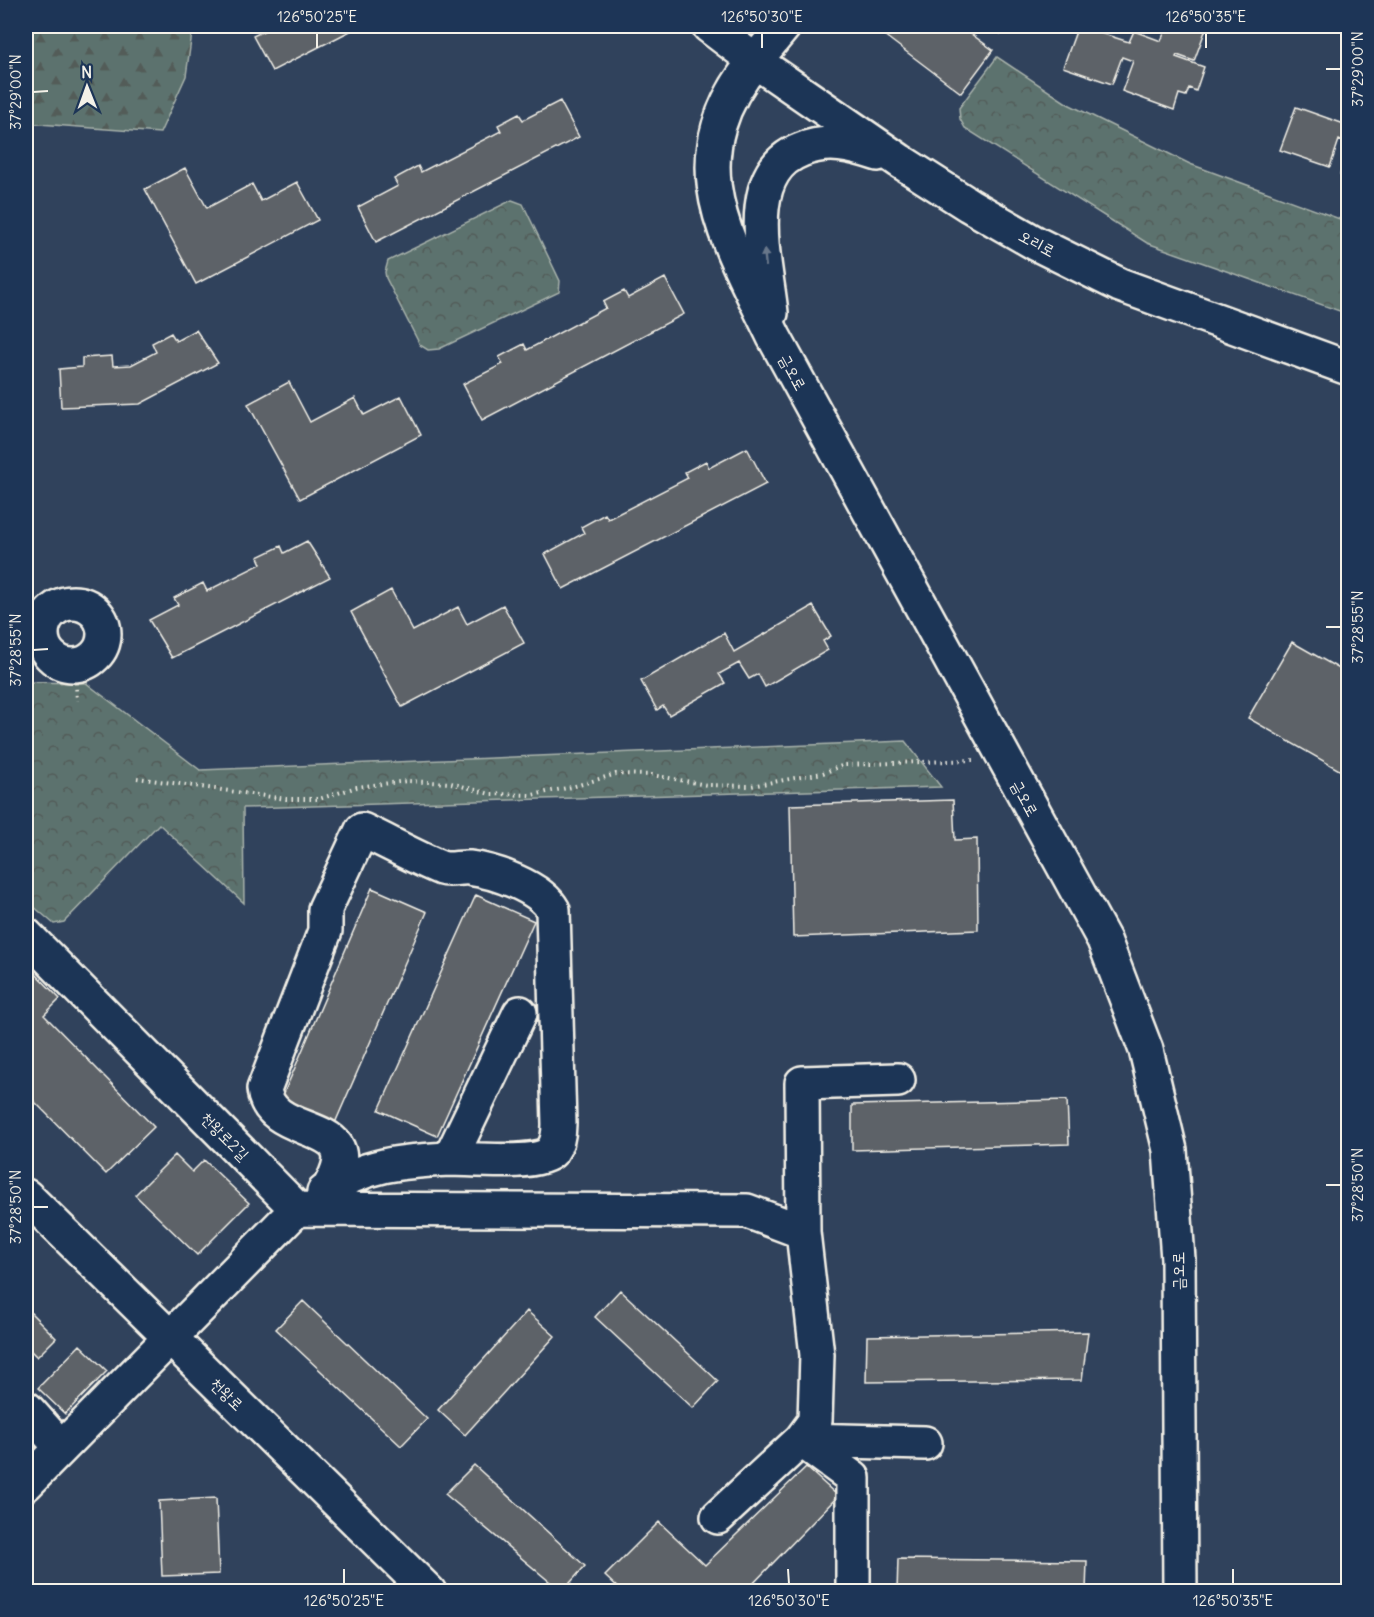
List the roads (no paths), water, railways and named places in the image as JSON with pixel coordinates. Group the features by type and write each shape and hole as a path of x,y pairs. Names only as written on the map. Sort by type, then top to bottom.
{"main road":[{"name":"오리로","path":"709,26 755,61 900,161 969,205 1037,244 1120,285 1348,368"},
{"path":"755,61 784,26"},
{"name":"금오로","path":"755,61 735,86 724,109 715,138 712,167 715,197 722,223 774,337 1104,940 1130,1002 1161,1101 1170,1150 1177,1247 1180,1592"},
{"path":"774,337 762,205 764,187 772,171 789,154 811,146 830,143 852,145 900,161"},
{"path":"73,603 93,609 104,625 103,645 91,661 75,665 61,663 34,640 46,618 62,605 73,603"},
{"path":"26,1484 60,1446 297,1209 329,1188 351,1174 405,1161 530,1159 551,1152 555,1145 559,1124 553,910 548,901 539,894 491,872 466,868 444,869 362,830 325,909 325,932 264,1089 265,1098 274,1113 366,1151 405,1161"},
{"name":"천왕로2길","path":"26,935 297,1209"},
{"path":"450,1159 520,1013"},
{"path":"718,1517 801,1440 815,1421 817,1355 803,1232 802,1083 898,1080"},
{"path":"323,1134 331,1139 341,1158 340,1169 329,1188"},
{"name":"천왕로","path":"26,1196 429,1592"},
{"path":"297,1209 747,1211 803,1232"},
{"path":"26,1408 60,1446"},
{"path":"801,1440 925,1443"},
{"path":"801,1440 853,1478 853,1592"}]}
